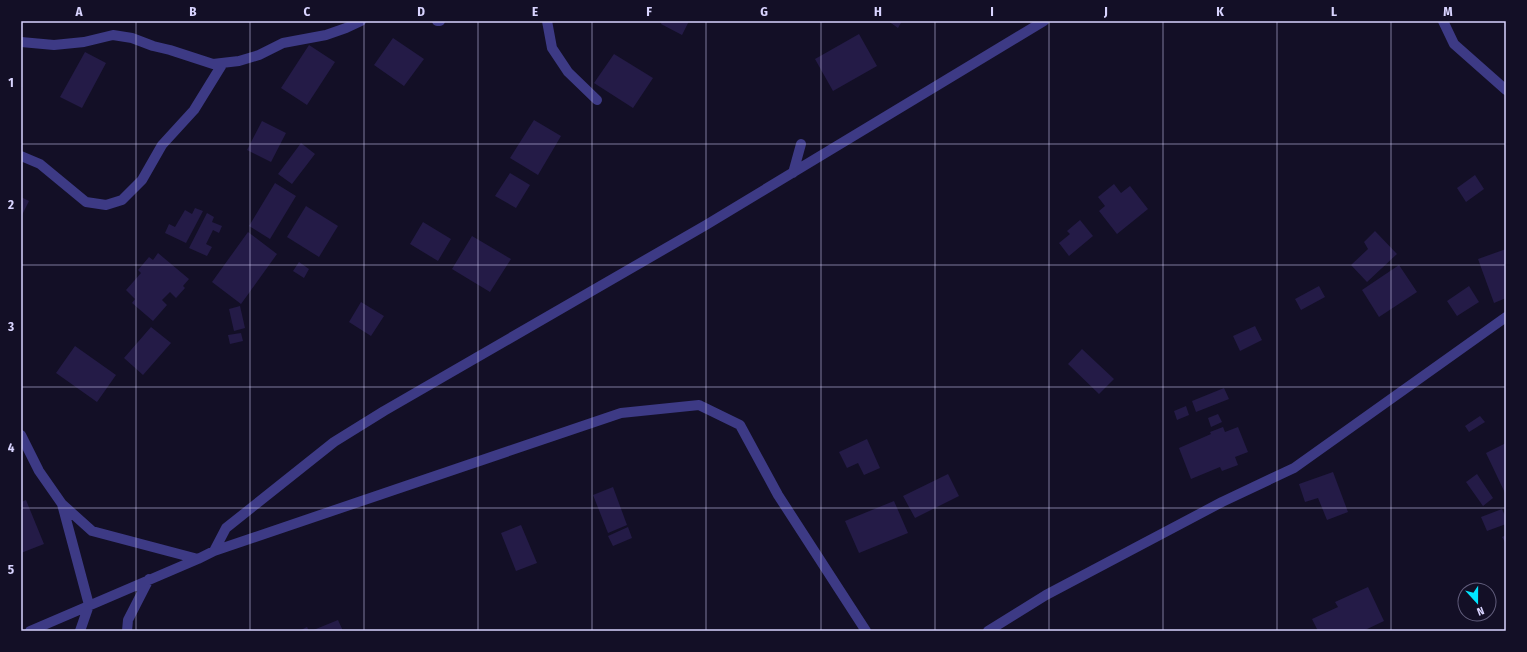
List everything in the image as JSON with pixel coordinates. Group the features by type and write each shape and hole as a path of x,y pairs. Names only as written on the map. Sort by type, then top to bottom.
{"street":[{"path":"21,42 54,45 84,42 113,35 132,38 213,64 239,61 260,55 283,43 326,35 361,21"},
{"path":"547,21 552,48 568,72 596,100"},
{"path":"214,551 226,528 334,442 391,407 699,229 1044,21"},
{"path":"1443,21 1454,44 1506,90"},
{"path":"21,156 40,164 86,202 106,205 122,200 142,180 162,145 194,110 223,63"},
{"path":"793,173 801,144"},
{"path":"988,631 1046,595 1222,502 1294,468 1506,317"},
{"path":"30,631 214,551 621,413 699,404 740,426 778,494 866,631"},
{"path":"21,436 39,471 62,504 92,531 198,559"},
{"path":"62,504 89,605 80,631"},
{"path":"128,631 128,620 149,580"}],"building":[{"path":"662,21 689,21 682,35 661,24"},
{"path":"888,21 902,21 898,28"},
{"path":"859,34 877,66 833,91 815,59"},
{"path":"393,38 424,59 404,86 374,65"},
{"path":"309,45 335,62 307,105 281,88"},
{"path":"85,52 106,63 82,108 60,97"},
{"path":"614,54 653,78 633,108 594,83"},
{"path":"534,120 561,136 538,175 510,158"},
{"path":"262,121 286,133 271,162 247,150"},
{"path":"301,143 315,154 292,184 278,174"},
{"path":"510,173 530,185 516,208 495,196"},
{"path":"1475,175 1484,189 1466,202 1457,188"},
{"path":"275,183 296,196 270,239 249,226"},
{"path":"1114,184 1121,193 1130,186 1148,209 1117,234 1099,211 1105,206 1098,197"},
{"path":"21,197 29,201 21,217"},
{"path":"306,206 338,226 319,257 287,237"},
{"path":"195,208 203,211 186,243 165,233 169,224 175,227 185,210 192,214"},
{"path":"207,213 214,217 212,222 222,226 219,233 213,230 206,244 212,247 207,256 189,248"},
{"path":"1080,220 1093,236 1069,256 1059,243 1070,234 1067,231"},
{"path":"423,222 451,239 438,261 410,244"},
{"path":"1375,231 1397,254 1367,282 1351,265 1368,249 1364,242"},
{"path":"248,232 277,254 241,304 212,282"},
{"path":"472,236 511,259 490,292 452,269"},
{"path":"1506,249 1506,298 1494,303 1478,259"},
{"path":"158,253 189,279 183,286 185,288 176,298 170,292 162,300 167,305 153,321 132,303 135,299 126,290 141,273 138,270 149,257 153,260"},
{"path":"299,262 309,269 304,278 293,271"},
{"path":"1399,265 1417,292 1379,317 1362,290"},
{"path":"1319,286 1325,297 1301,310 1295,299"},
{"path":"1469,286 1479,302 1457,316 1447,301"},
{"path":"361,302 384,316 371,336 349,322"},
{"path":"240,306 245,328 234,331 229,309"},
{"path":"1255,326 1262,340 1240,351 1233,336"},
{"path":"151,327 171,343 143,375 124,358"},
{"path":"241,333 243,341 230,344 228,335"},
{"path":"75,346 116,375 97,402 56,373"},
{"path":"1082,349 1114,379 1099,394 1068,364"},
{"path":"1224,388 1229,399 1196,412 1192,401"},
{"path":"1186,406 1189,415 1177,420 1174,411"},
{"path":"1218,414 1222,422 1211,427 1208,418"},
{"path":"1480,416 1485,422 1469,432 1465,426"},
{"path":"1223,427 1225,432 1238,427 1248,452 1235,457 1238,465 1222,471 1220,467 1191,479 1179,448"},
{"path":"867,439 880,468 864,475 858,463 847,468 839,452"},
{"path":"1506,443 1506,495 1486,453"},
{"path":"1333,472 1348,512 1327,520 1318,498 1305,502 1299,484"},
{"path":"948,474 959,496 915,518 903,496"},
{"path":"1477,474 1493,498 1483,506 1466,482"},
{"path":"613,487 627,525 608,533 593,495"},
{"path":"26,500 44,544 21,553 21,502"},
{"path":"894,501 908,533 859,553 845,521"},
{"path":"1502,509 1506,518 1506,524 1487,531 1481,517"},
{"path":"521,525 537,563 516,571 501,533"},
{"path":"628,527 632,538 613,546 608,536"},
{"path":"1506,535 1506,544 1502,537"},
{"path":"1368,587 1384,621 1365,631 1318,631 1312,619 1338,607 1335,602"},
{"path":"338,620 343,631 311,631"},
{"path":"307,627 309,631 299,631"}]}
